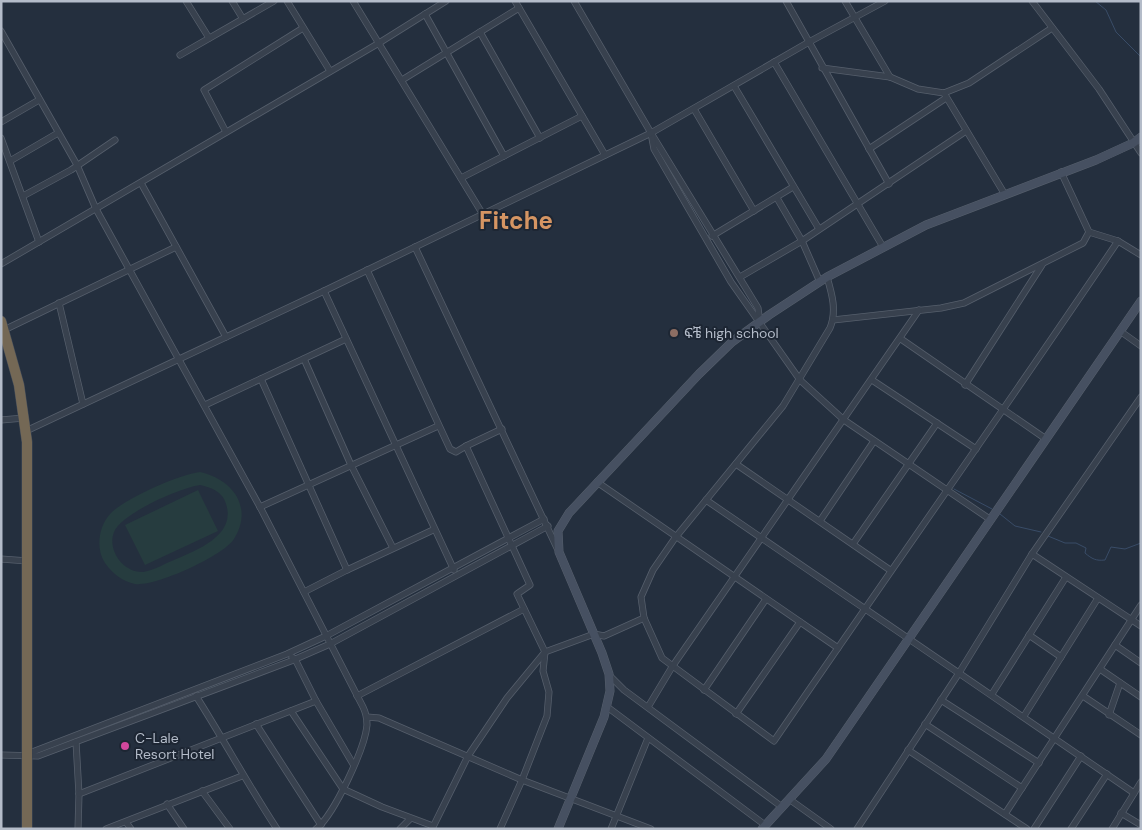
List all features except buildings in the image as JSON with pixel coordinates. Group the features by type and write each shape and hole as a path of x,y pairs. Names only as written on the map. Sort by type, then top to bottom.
{"highway":[{"path":"3,326 19,386 26,430 28,561 27,829"}],"street":[{"path":"186,1 209,38"},
{"path":"232,1 243,19"},
{"path":"180,55 274,1"},
{"path":"287,1 330,71"},
{"path":"353,1 482,213"},
{"path":"1,264 379,43 446,1"},
{"path":"515,1 605,155"},
{"path":"574,1 651,134 713,236 740,276 758,308 760,323"},
{"path":"786,1 889,184"},
{"path":"845,1 890,77"},
{"path":"26,430 324,291 482,213 651,134 809,42 885,1"},
{"path":"1032,1 1099,89 1133,143 1141,152"},
{"path":"402,80 519,8"},
{"path":"424,14 504,156"},
{"path":"226,132 204,90 304,28"},
{"path":"869,149 945,96 969,83 1052,28"},
{"path":"1,31 77,165 96,209 260,507 367,716 366,728 335,807 318,827 256,724"},
{"path":"480,32 540,138"},
{"path":"774,62 883,246"},
{"path":"822,68 890,77 918,89 945,96 1004,193"},
{"path":"734,86 819,229"},
{"path":"1,122 39,100"},
{"path":"694,109 754,211"},
{"path":"461,178 582,116"},
{"path":"740,276 802,241 966,131"},
{"path":"10,161 58,133"},
{"path":"651,134 654,149 705,240 751,312 800,380 844,420 874,442 991,520"},
{"path":"559,552 558,531 569,513 699,374 732,342 824,280 883,246 926,225 1133,143 1141,136"},
{"path":"1,138 39,242"},
{"path":"23,196 77,165 114,140"},
{"path":"1061,172 1090,232 1118,240 1141,255"},
{"path":"141,183 226,337"},
{"path":"705,240 793,187"},
{"path":"776,198 833,297 834,320 783,406 675,538 653,570 641,597 644,618 662,658 774,741 890,570 1003,411 1118,240"},
{"path":"834,320 964,303 1083,243 1090,232"},
{"path":"415,247 548,526 609,674 610,690 606,706 558,829"},
{"path":"3,326 59,303 129,268 176,248"},
{"path":"965,385 1042,264"},
{"path":"367,270 438,426 450,448 456,452 502,429"},
{"path":"324,291 433,530 456,575"},
{"path":"606,706 764,827 826,759 1141,301"},
{"path":"59,303 83,404"},
{"path":"648,707 672,667 901,340 919,310"},
{"path":"1120,332 1141,346"},
{"path":"205,405 346,340"},
{"path":"901,340 1046,440"},
{"path":"304,359 351,465 393,548"},
{"path":"261,379 347,570"},
{"path":"872,380 976,449"},
{"path":"857,829 959,673 1032,554 1141,397"},
{"path":"1,420 24,418"},
{"path":"853,544 937,423"},
{"path":"260,507 438,426"},
{"path":"820,521 874,442"},
{"path":"466,446 530,585 517,594 545,652 543,671 549,692 547,716 500,829"},
{"path":"736,464 890,570"},
{"path":"597,482 675,538 838,648"},
{"path":"706,500 1134,793"},
{"path":"27,754 287,654 326,636 544,519"},
{"path":"1,754 38,756 295,659 330,644 548,526"},
{"path":"304,592 433,530"},
{"path":"1032,554 1141,626"},
{"path":"1,559 28,561"},
{"path":"992,694 1066,577"},
{"path":"1024,716 1098,598"},
{"path":"704,690 766,599"},
{"path":"1005,814 1083,696 1130,619 1141,605"},
{"path":"357,696 524,609"},
{"path":"292,711 343,788 433,828 468,756 507,698 545,652 594,634 604,636 644,618"},
{"path":"736,714 800,622"},
{"path":"1030,635 1061,657"},
{"path":"1115,645 1141,663"},
{"path":"287,654 295,659 353,764"},
{"path":"1100,669 1141,697"},
{"path":"609,674 624,690 782,807"},
{"path":"1109,714 1120,683"},
{"path":"196,696 222,738 242,776 276,829"},
{"path":"1083,696 1141,735"},
{"path":"79,794 316,700"},
{"path":"941,700 1039,763"},
{"path":"367,716 378,718 522,780 651,829"},
{"path":"925,724 1022,788"},
{"path":"611,829 648,738"},
{"path":"76,742 79,794 78,829"},
{"path":"908,750 1027,829"},
{"path":"1034,829 1081,756"},
{"path":"1070,829 1107,774"},
{"path":"106,829 242,776"},
{"path":"1112,829 1141,782"},
{"path":"202,791 230,829"},
{"path":"789,799 832,829"},
{"path":"167,804 184,829"},
{"path":"1121,813 1141,826"},
{"path":"400,829 410,819"},
{"path":"126,822 126,829"},
{"path":"126,822 131,829"}],"green space":[{"path":"200,472 222,481 236,496 242,516 240,527 234,539 217,554 203,562 157,581 135,584 118,576 105,563 100,551 101,530 107,518 118,507 140,494 190,474","holes":["200,485 219,493 226,504 228,517 224,527 217,536 195,551 148,571 136,571 123,565 115,553 112,539 119,525 152,502"]},
{"path":"198,490 218,531 145,565 125,525"}],"waterway":[{"path":"1095,1 1106,10 1116,32 1141,57"},
{"path":"954,489 992,509"},
{"path":"1000,514 1015,526 1041,532"},
{"path":"1048,536 1065,543 1076,543 1086,548 1085,553 1099,560 1105,560 1111,547 1125,549 1141,543"}],"place":[{"name":"ፍቼ high school","path":"674,333"},
{"name":"C-Lale Resort Hotel","path":"125,746"}],"district":[{"name":"Fitche","path":"516,221"}]}
